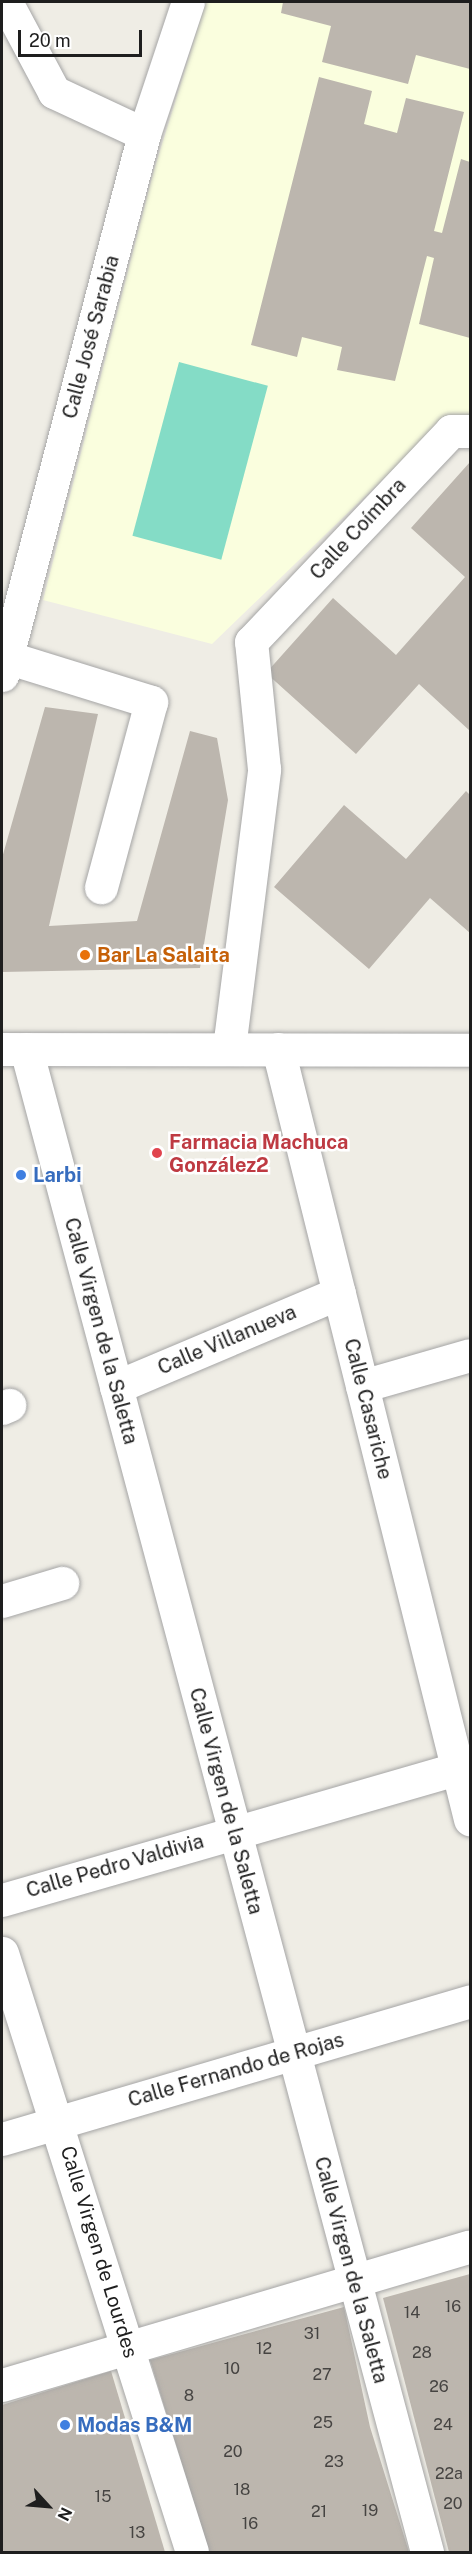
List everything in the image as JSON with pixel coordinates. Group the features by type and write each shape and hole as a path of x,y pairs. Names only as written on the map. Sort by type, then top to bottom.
{"street":[{"path":"6,2 54,92 144,134"},
{"name":"Calle José Sarabia","path":"4,666 144,134 188,2"},
{"name":"Calle Coímbra","path":"229,1048 264,769 251,642 451,431 471,431"},
{"path":"4,666 151,702 101,887"},
{"path":"14,1049 471,1050"},
{"name":"Calle Virgen de la Saletta","path":"14,1049 116,1387 427,2553"},
{"name":"Calle Casariche","path":"278,1049 362,1386 464,1766 471,1819"},
{"name":"Calle Villanueva","path":"116,1387 339,1293"},
{"path":"362,1386 471,1355"},
{"path":"2,1601 62,1583"},
{"name":"Calle Pedro Valdivia","path":"2,1900 464,1766"},
{"name":"Calle Virgen de Lourdes","path":"2,1953 59,2122 192,2553"},
{"name":"Calle Fernando de Rojas","path":"2,2139 471,2001"},
{"path":"2,2385 471,2246"}],"shaded area":[{"path":"206,2 470,2 470,426 441,423 212,644 43,600 154,170"}],"green space":[{"path":"179,362 268,386 221,560 132,536"}],"building":[{"path":"283,2 470,2 470,69 416,55 408,84 322,62 331,26 281,13"},
{"path":"319,77 372,91 364,124 397,133 406,98 464,112 434,231 442,233 461,159 470,162 470,338 419,324 434,258 427,256 395,381 337,370 342,347 302,337 297,357 251,345"},
{"path":"470,462 470,731 419,684 356,754 266,673 333,598 396,655 465,577 411,528"},
{"path":"45,707 98,714 49,926 137,921 190,731 217,738 228,800 200,968 2,972 2,858"},
{"path":"466,791 470,795 470,933 430,898 369,969 274,887 344,805 406,859"},
{"path":"470,2274 470,2552 449,2552 383,2298"},
{"path":"344,2307 370,2427 409,2552 209,2552 150,2360"},
{"path":"111,2371 165,2552 2,2552 2,2405"}],"place":[{"name":"Bar La Salaita","path":"85,955"},
{"name":"Farmacia Machuca González2","path":"157,1153"},
{"name":"Larbi","path":"21,1175"},
{"name":"Modas B&M","path":"65,2425"}]}
